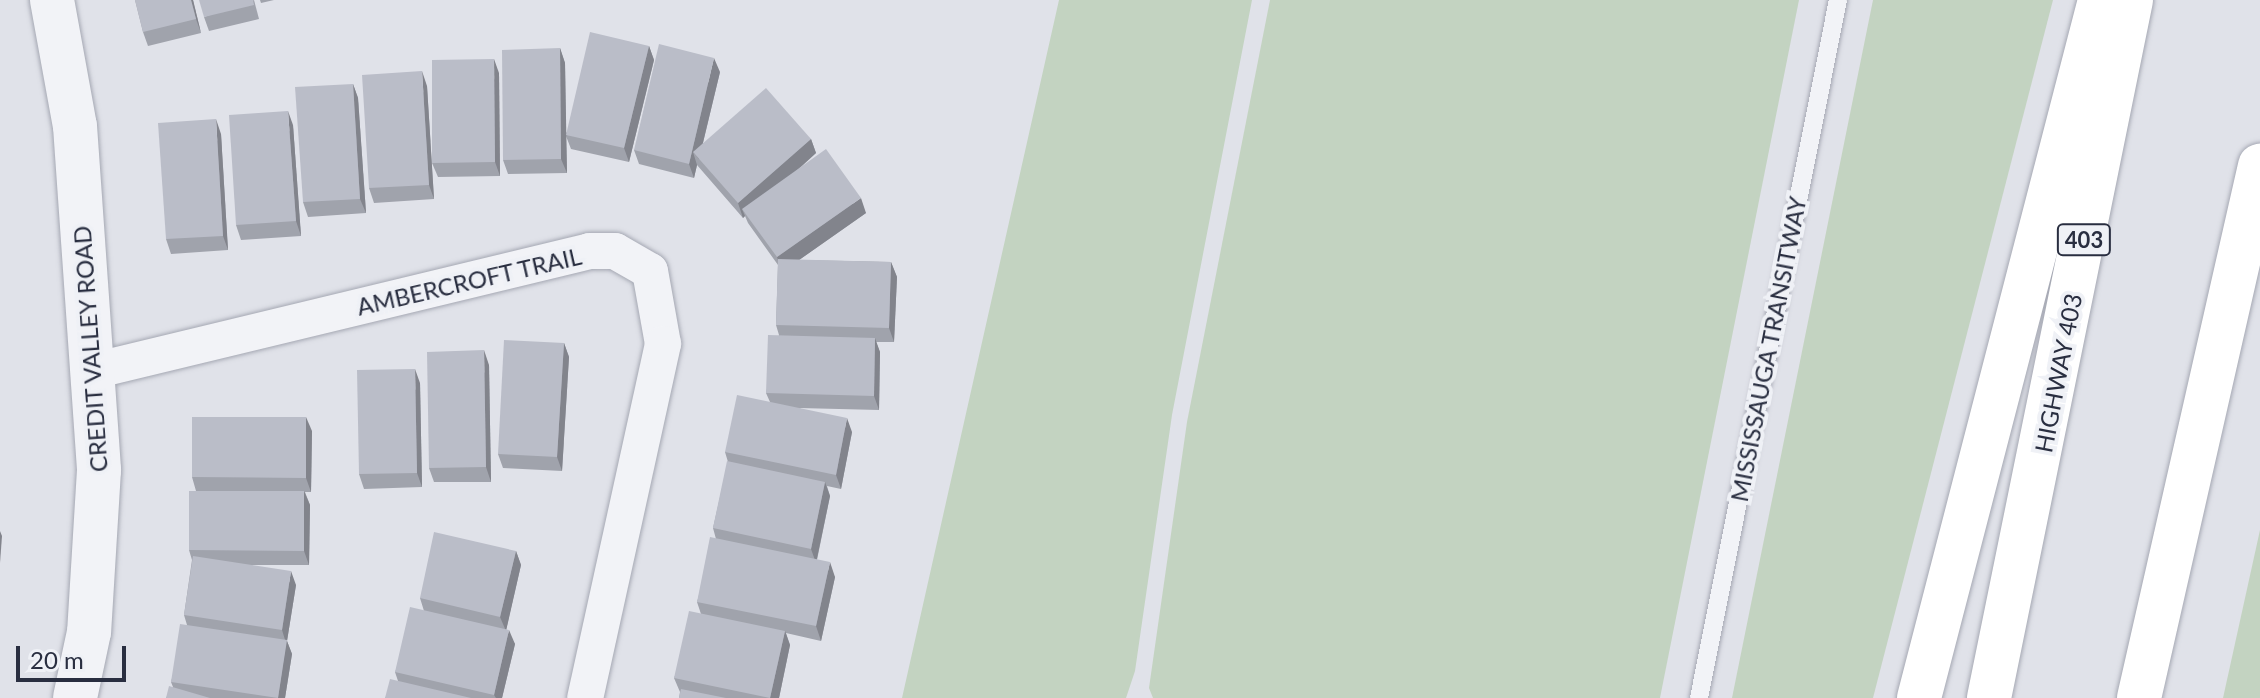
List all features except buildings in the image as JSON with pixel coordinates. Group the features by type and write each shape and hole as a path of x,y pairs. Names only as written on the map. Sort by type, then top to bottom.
{"highway":[{"path":"1919,698 2100,0"},
{"name":"HIGHWAY 403","path":"1989,698 2131,0"},
{"path":"2139,698 2260,166"},
{"path":"2152,642 2169,698"}],"street":[{"name":"CREDIT VALLEY ROAD","path":"52,0 75,126 93,371 97,555 75,698"},
{"name":"AMBERCROFT TRAIL","path":"93,371 590,251 615,251 650,271 663,344 585,698"}],"lane":[{"name":"MISSISSAUGA TRANSITWAY","path":"1699,698 1838,0"}],"green space":[{"path":"1059,0 1252,0 1172,415 1135,671 1126,698 902,698"},
{"path":"1270,0 1799,0 1660,698 1153,698 1149,688 1187,422"},
{"path":"1873,0 2053,0 1873,698 1732,698"},
{"path":"2260,530 2260,698 2223,698"}]}
